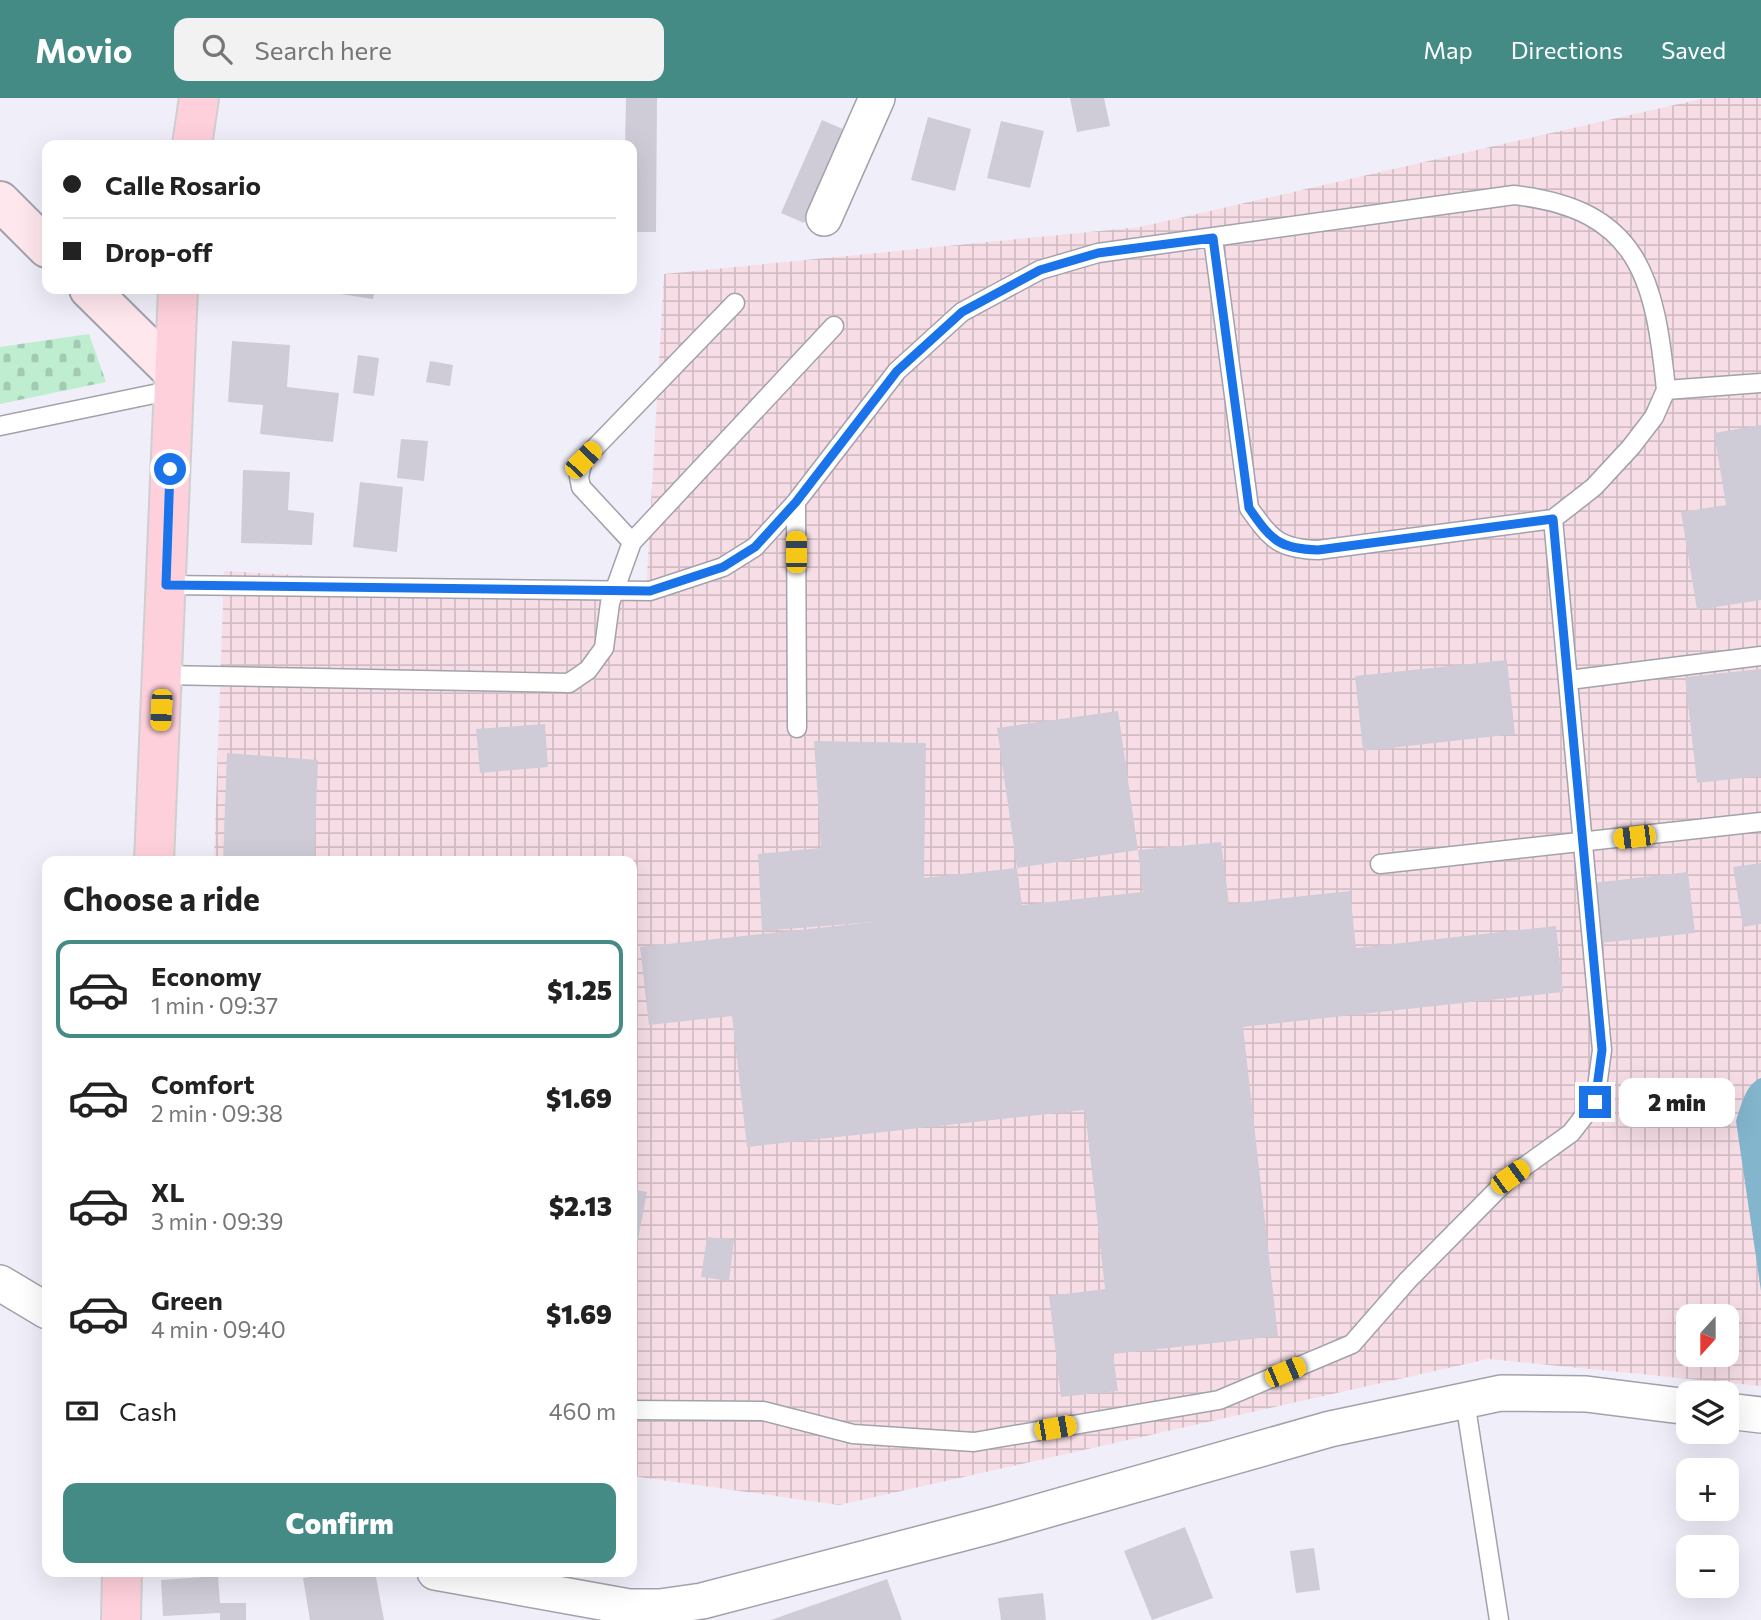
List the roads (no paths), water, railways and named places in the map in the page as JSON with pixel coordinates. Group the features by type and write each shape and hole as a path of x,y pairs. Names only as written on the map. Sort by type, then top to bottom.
{"main road":[{"path":"193,140 199,98"},
{"path":"153,856 178,294"},
{"path":"121,1620 122,1577"}],"street":[{"path":"824,218 877,98"},
{"path":"0,201 42,243"},
{"path":"94,294 173,381"},
{"path":"0,1283 42,1308"},
{"path":"459,1577 630,1613 702,1601 993,1525 1330,1429 1501,1393 1586,1394 1676,1404"},
{"path":"1739,1412 1761,1415"}],"lane":[{"path":"166,585 650,591 723,567 755,547 796,502 897,371 962,312 1040,270 1098,253 1514,195 1552,199 1595,216 1625,241 1647,285 1661,344 1666,390 1654,417 1631,447 1594,487 1553,519 1318,550 1290,549 1268,536 1249,508 1213,238"},
{"path":"632,542 581,487 579,477 583,460 735,303"},
{"path":"162,675 569,683 588,670 604,648 614,589 632,542 834,326"},
{"path":"0,426 173,381"},
{"path":"1666,390 1761,383"},
{"path":"796,502 797,728"},
{"path":"637,1410 763,1411 853,1434 974,1442 1219,1400 1352,1345 1408,1280 1510,1177 1571,1133 1595,1102 1602,1050 1553,519"},
{"path":"1569,680 1761,656"},
{"path":"1380,864 1761,822"},
{"path":"1465,1401 1499,1620"}],"water":[{"path":"1761,1078 1761,1291 1736,1121 1747,1091"}]}
